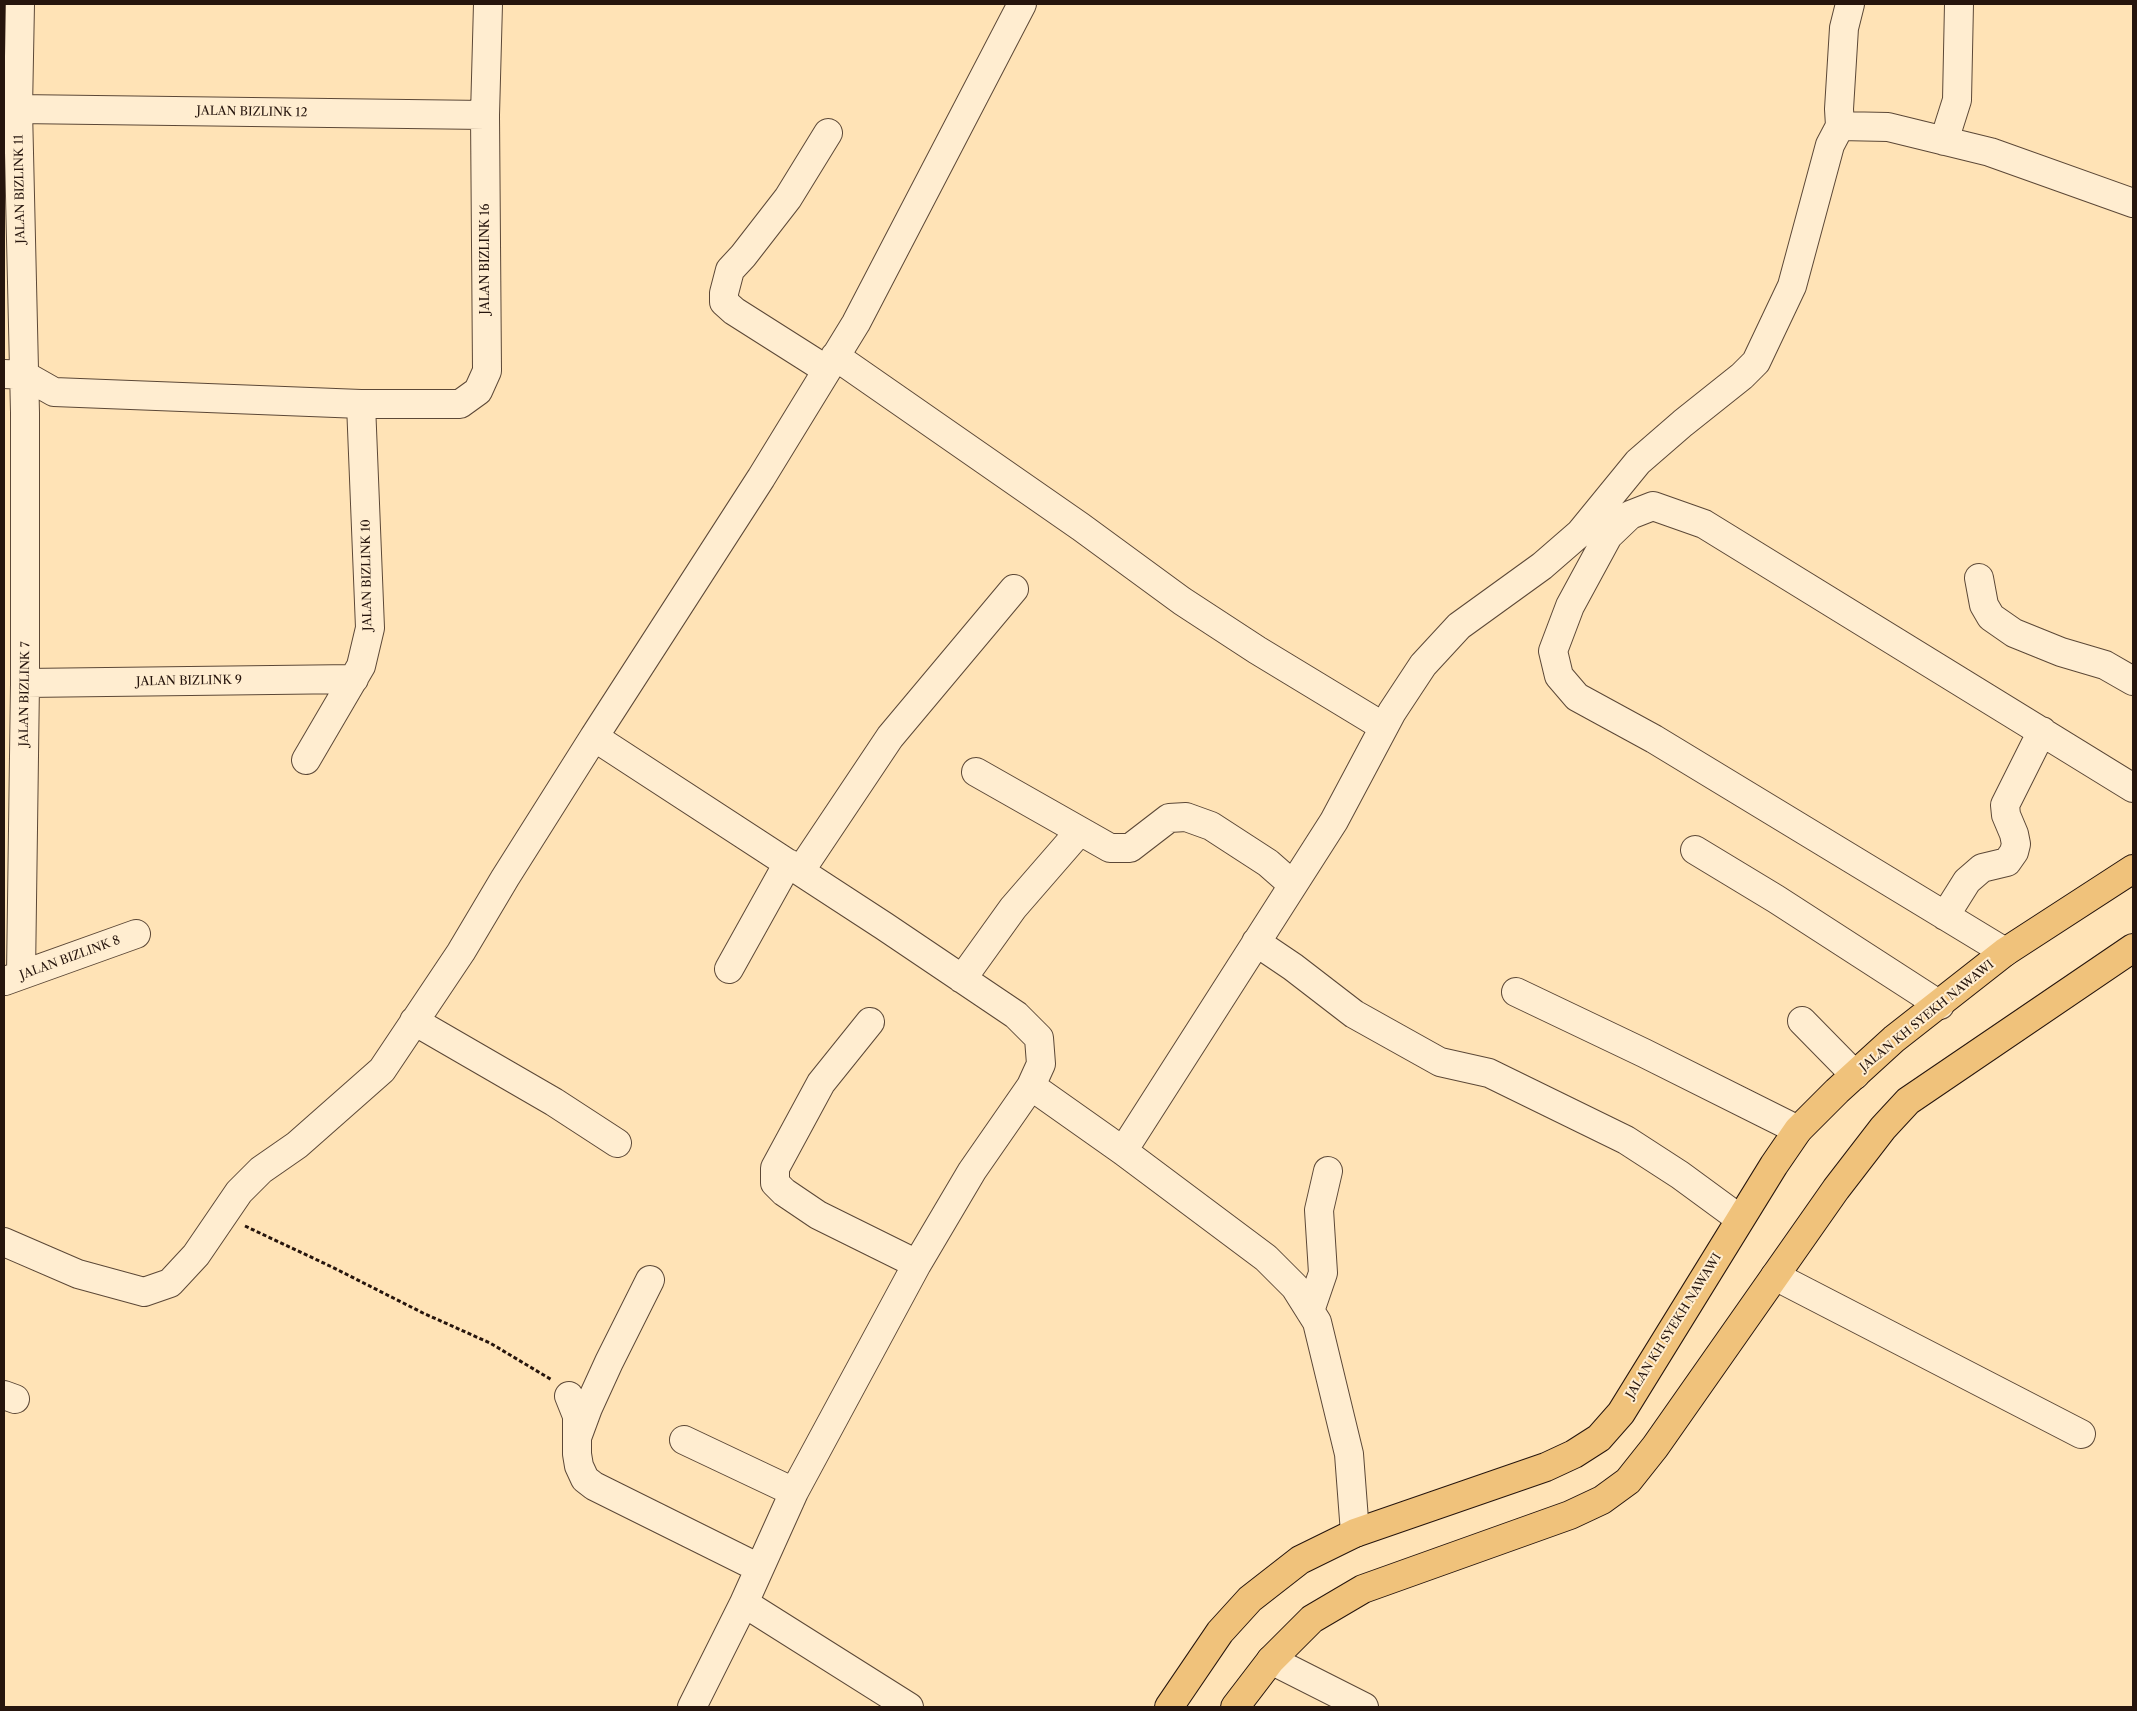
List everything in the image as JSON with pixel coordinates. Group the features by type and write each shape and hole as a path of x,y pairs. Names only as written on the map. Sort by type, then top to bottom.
{"main road":[{"name":"JALAN KH SYEKH NAWAWI","path":"1168,1707 1220,1632 1250,1599 1300,1560 1355,1533 1546,1467 1574,1454 1599,1438 1621,1413 1740,1219 1798,1130 1894,1039 1940,1005 2005,952 2133,869"},
{"path":"1235,1707 1271,1660 1312,1619 1363,1589 1570,1515 1602,1500 1628,1481 1655,1447 1836,1189 1883,1128 1908,1101 2133,948"}],"street":[{"name":"JALAN BIZLINK 11","path":"14,413 20,4"},
{"name":"JALAN BIZLINK 16","path":"54,392 362,404 460,404 478,391 487,371 485,115 488,4"},
{"path":"4,1242 78,1274 144,1292 170,1283 196,1255 239,1192 261,1170 297,1145 382,1070 461,952 504,878 761,478 856,323 1022,4"},
{"path":"1124,1151 1292,885 1334,822 1384,727 1423,665 1459,626 1542,566 1580,533 1638,462 1742,376 1756,362 1792,286 1830,144 1840,126 1838,109 1844,28 1850,4"},
{"path":"1944,140 1957,100 1958,4"},
{"name":"JALAN BIZLINK 12","path":"18,110 485,115"},
{"path":"1840,126 1888,128 1944,140 1990,152 2133,202"},
{"path":"828,133 788,198 744,256 730,270 724,293 724,302 734,311 831,363 1081,527 1182,601 1257,650 1384,727"},
{"path":"14,374 54,392"},
{"path":"14,413 54,392"},
{"name":"JALAN BIZLINK 10","path":"306,760 354,679 364,657 370,628 362,404"},
{"name":"JALAN BIZLINK 7","path":"12,978 25,683 14,413"},
{"path":"2005,952 1654,739 1577,697 1559,676 1553,651 1570,606 1608,536 1630,515 1653,506 1704,524 2133,788"},
{"path":"1979,578 1984,605 1992,617 2014,633 2060,652 2105,666 2133,681"},
{"path":"729,969 794,867 890,737 1014,588"},
{"name":"JALAN BIZLINK 9","path":"25,683 354,679"},
{"path":"1945,916 1967,881 1982,868 2007,862 2014,852 2016,844 2006,815 2005,805 2042,731"},
{"path":"594,737 1016,1015 1039,1038 1040,1064 1031,1086 972,1171 917,1264 794,1492 744,1603 692,1707"},
{"path":"976,772 1110,848 1130,848 1169,818 1186,817 1211,826 1268,864 1292,885"},
{"path":"962,979 1013,908 1079,832"},
{"path":"1695,850 1776,898 1940,1005"},
{"name":"JALAN BIZLINK 8","path":"12,978 136,934"},
{"path":"1256,942 1293,967 1354,1014 1440,1062 1489,1073 1626,1140 1680,1175 1740,1219"},
{"path":"1516,992 1798,1130"},
{"path":"414,1021 554,1102 617,1143"},
{"path":"1802,1021 1855,1075"},
{"path":"870,1022 821,1083 775,1168 775,1182 784,1192 818,1215 917,1264"},
{"path":"1031,1086 1124,1151 1266,1258 1295,1288 1317,1322 1349,1454 1355,1533"},
{"path":"1310,1311 1323,1273 1319,1210 1328,1172"},
{"path":"1775,1276 2081,1434"},
{"path":"578,1438 588,1408 605,1370 650,1280"},
{"path":"569,1396 577,1416 577,1454 579,1466 585,1479 594,1486 759,1568"},
{"path":"684,1440 794,1492"},
{"path":"744,1603 909,1707"},
{"path":"1271,1660 1364,1707"}],"path":[{"path":"222,1216 332,1267 423,1313 490,1343 553,1380 569,1396"}]}
